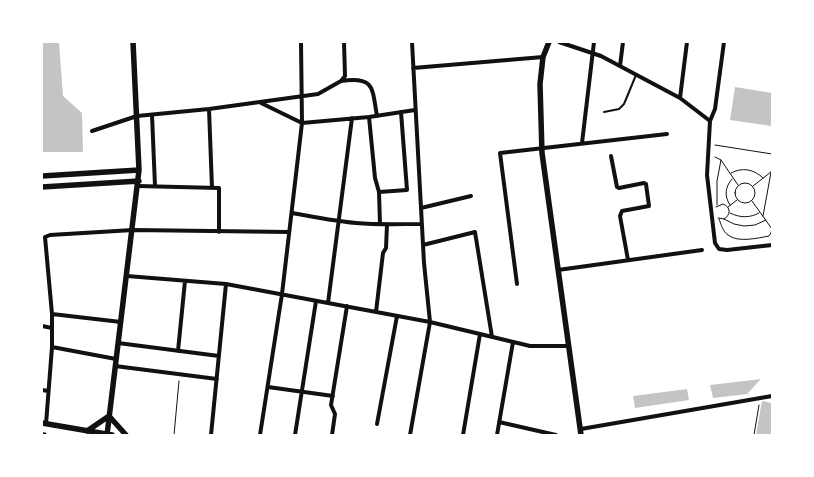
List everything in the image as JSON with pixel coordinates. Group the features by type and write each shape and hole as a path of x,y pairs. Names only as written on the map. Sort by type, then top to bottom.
{"main road":[{"path":"44,424 108,435 109,416 133,230 139,170 133,42"},
{"path":"549,42 543,57 540,84 542,147 581,435"},
{"path":"42,176 139,170"},
{"path":"42,187 138,183"},
{"path":"87,431 109,416"},
{"path":"109,416 126,435"}],"street":[{"path":"260,435 282,294 302,123 301,42"},
{"path":"342,81 345,76 344,42"},
{"path":"410,435 430,322 423,245 412,42"},
{"path":"559,42 593,53 620,66 680,98 710,121"},
{"path":"582,143 594,42"},
{"path":"620,66 623,42"},
{"path":"680,98 687,42"},
{"path":"724,42 715,109 710,121 707,175 715,243 719,249 727,250 772,245"},
{"path":"413,68 543,57"},
{"path":"92,130 137,116 209,109 302,97 318,94 342,81 361,80 367,82 371,86 376,116"},
{"path":"260,103 302,123 369,117 415,110"},
{"path":"209,109 212,188"},
{"path":"379,192 408,190 402,112"},
{"path":"152,115 154,186"},
{"path":"369,117 374,178 379,192 380,224"},
{"path":"328,303 352,118"},
{"path":"517,284 500,153 542,147 667,134"},
{"path":"611,156 617,187 619,188 644,183 646,184 649,206 622,211 620,213 628,260"},
{"path":"138,183 154,186 219,188 219,232"},
{"path":"421,208 471,196"},
{"path":"292,213 338,221 387,225 422,224"},
{"path":"376,312 383,253 386,248 387,225"},
{"path":"44,424 52,347 52,314 43,236 50,234 133,230 290,232"},
{"path":"423,245 475,232 492,337"},
{"path":"558,270 702,250"},
{"path":"127,276 226,284 430,322 530,346 569,346"},
{"path":"178,351 185,281"},
{"path":"211,435 226,284"},
{"path":"295,435 316,300"},
{"path":"332,435 335,414 331,405 346,306"},
{"path":"52,314 121,322"},
{"path":"377,424 397,316"},
{"path":"42,326 52,328"},
{"path":"463,435 480,334"},
{"path":"497,435 513,342"},
{"path":"118,343 219,356"},
{"path":"52,347 116,359"},
{"path":"115,366 217,378"},
{"path":"268,387 333,396"},
{"path":"42,390 48,391"},
{"path":"581,428 772,396"},
{"path":"499,422 556,435"}],"lane":[{"path":"604,112 619,109 624,104 636,75"}],"path":[{"path":"709,144 772,154"},
{"path":"708,155 721,160 738,185"},
{"path":"717,206 717,181 721,160"},
{"path":"763,216 772,167"},
{"path":"730,174 739,170 749,170 757,172 763,178"},
{"path":"752,186 772,171"},
{"path":"730,205 726,192 728,184 733,178"},
{"path":"741,183 747,183 752,186 755,192 751,201 746,203 737,200 735,197 735,190 738,185 741,183"},
{"path":"728,207 737,200"},
{"path":"751,201 772,229"},
{"path":"715,208 722,204 728,207"},
{"path":"724,219 728,216 728,207"},
{"path":"729,212 743,217 752,216 760,212"},
{"path":"716,217 744,226 755,225 766,220"},
{"path":"719,219 724,231 732,237 748,239 769,236 772,231"},
{"path":"174,435 179,374"},
{"path":"754,435 760,398"}],"building":[{"path":"42,42 59,42 63,96 82,113 83,152 42,152"},
{"path":"735,87 772,93 772,126 730,120"},
{"path":"761,379 747,394 713,398 710,385"},
{"path":"687,389 689,400 635,408 633,396"},
{"path":"762,401 772,403 772,435 756,435"}]}
